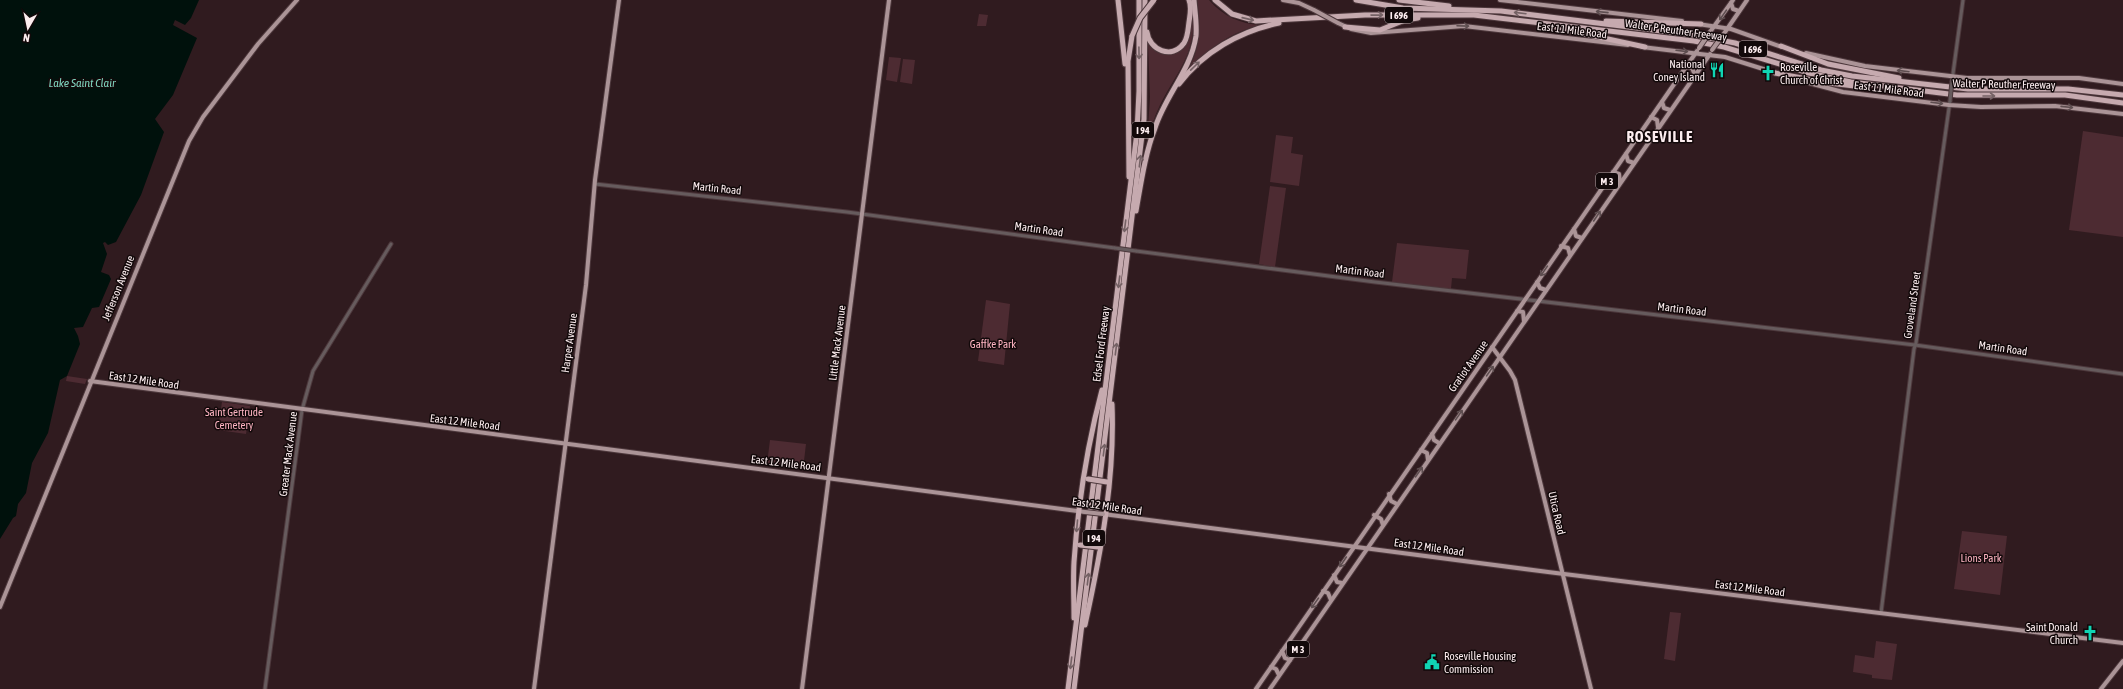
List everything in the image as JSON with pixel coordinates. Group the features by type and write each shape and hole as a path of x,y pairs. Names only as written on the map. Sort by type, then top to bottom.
{"highway":[{"path":"1118,0 1129,113"},
{"name":"Edsel Ford Freeway","path":"1068,689 1131,186 1139,106 1139,0"},
{"name":"Edsel Ford Freeway","path":"1074,688 1144,119 1145,0"},
{"path":"1131,186 1129,176 1128,61 1132,36 1140,18 1154,0"},
{"path":"1144,18 1147,36 1151,44 1163,51 1176,50 1183,44 1186,38 1191,6 1189,0"},
{"path":"1130,241 1151,137 1163,108 1187,65 1194,46 1197,22 1194,0"},
{"path":"1215,0 1232,14 1248,20 1293,20"},
{"name":"Walter P Reuther Freeway","path":"1356,0 1399,8 1494,10 1710,38 1829,72 1945,87 1975,89 2068,89 2123,95"},
{"path":"1399,0 1464,9"},
{"name":"Walter P Reuther Freeway","path":"1293,20 1365,15 1461,15 1501,18 1694,41 1724,47 1822,76 1909,89 1971,96 2065,96 2123,103"},
{"path":"1345,27 1376,30 1409,18 1461,15"},
{"path":"1501,18 1603,36 1645,47"},
{"path":"1559,18 1701,24"},
{"path":"1163,108 1183,79 1214,50 1249,31 1293,20"},
{"path":"1781,46 1839,67 1937,84 1945,87"},
{"path":"1775,73 1829,83 1909,89"},
{"path":"1073,642 1078,543 1078,511 1085,480 1096,414 1107,372"},
{"path":"1074,688 1100,546 1112,457 1111,388"},
{"path":"1085,480 1108,483"},
{"path":"1078,543 1100,546"}],"main road":[{"name":"Jefferson Avenue","path":"0,607 90,381 192,134 258,44 297,0"},
{"name":"Harper Avenue","path":"534,689 586,285 595,184 619,0"},
{"name":"Little Mack Avenue","path":"802,689 888,0"},
{"name":"East 11 Mile Road","path":"1283,0 1306,6 1345,27 1371,33 1381,34 1464,26 1709,55 1741,61 1809,84 1844,92 1981,107 2055,106 2123,114"},
{"path":"1305,0 1306,6"},
{"name":"East 11 Mile Road","path":"1500,0 1714,26 1781,46 1850,64 1952,79 2079,78 2123,84"},
{"name":"M 3","path":"1709,55 1747,0"},
{"path":"1732,2 1733,9 1739,11"},
{"name":"M 3","path":"1696,53 1732,2"},
{"name":"Gratiot Avenue","path":"1256,689 1389,494 1696,53"},
{"name":"Gratiot Avenue","path":"1270,689 1709,55"},
{"path":"1686,67 1692,68 1695,76"},
{"path":"1662,101 1664,108 1670,110"},
{"path":"1651,117 1657,120 1658,128"},
{"path":"1626,154 1628,161 1634,162"},
{"path":"1613,172 1619,174 1620,182"},
{"path":"1574,229 1576,236 1582,238"},
{"path":"1561,246 1568,248 1570,255"},
{"path":"1537,282 1539,287 1546,290"},
{"path":"1517,311 1523,312 1524,321"},
{"name":"Utica Road","path":"1492,347 1515,380 1591,689"},
{"name":"East 12 Mile Road","path":"90,381 1562,574 2123,643"},
{"path":"1432,434 1434,440 1439,443"},
{"path":"1421,450 1427,453 1428,460"},
{"path":"1389,494 1392,501 1398,504"},
{"path":"1374,516 1381,519 1383,525"},
{"path":"1334,575 1337,582 1342,583"},
{"path":"1323,591 1328,593 1331,600"},
{"path":"1282,651 1285,658 1290,660"},
{"path":"2101,689 2123,661"},
{"path":"1271,667 1276,669 1279,675"}],"street":[{"name":"Groveland Street","path":"1881,613 1915,345 1963,0"},
{"name":"Martin Road","path":"595,184 862,214 1525,300 1915,345 2123,374"},
{"name":"Greater Mack Avenue","path":"265,689 302,410 314,372 392,244"}],"green space":[{"path":"1197,0 1209,0 1220,11 1232,18 1246,23 1261,25 1241,31 1222,41 1189,68 1196,51 1199,35"},
{"path":"1193,13 1192,40 1189,51 1158,110 1152,124 1147,143 1150,97 1148,44 1155,51 1162,54 1171,54 1180,51 1189,39"},
{"path":"979,14 988,15 986,26 977,26"},
{"path":"889,57 901,58 897,82 886,80"},
{"path":"903,59 915,60 912,84 900,82"},
{"path":"2083,131 2123,137 2123,237 2069,230"},
{"path":"1276,135 1293,137 1291,153 1303,155 1299,186 1270,182"},
{"path":"1270,186 1286,188 1275,267 1259,264"},
{"path":"1397,243 1469,250 1466,279 1452,278 1451,289 1392,282"},
{"name":"Gaffke Park","path":"986,300 1010,304 1004,365 978,361"},
{"path":"67,376 87,379 85,384 66,381"},
{"name":"Saint Gertrude Cemetery","path":"222,402 250,406 246,434 218,430"},
{"path":"770,440 806,444 803,469 767,464"},
{"name":"Lions Park","path":"1962,531 2007,536 2000,595 1954,589"},
{"path":"1670,612 1681,613 1675,661 1664,659"},
{"path":"1876,641 1897,644 1892,680 1872,678 1872,675 1853,672 1855,655 1874,658"}],"water":[{"name":"Lake Saint Clair","path":"0,0 199,0 191,18 185,25 175,20 173,25 197,38 173,95 155,119 164,132 141,195 116,242 108,245 105,242 103,243 107,254 101,272 109,275 111,279 99,307 92,308 83,327 74,328 80,344 67,376 60,380 48,433 32,463 26,493 18,504 16,516 13,518 0,539"}],"place":[{"name":"National Coney Island","path":"1717,70"},
{"name":"Roseville Church of Christ","path":"1768,73"},
{"name":"Saint Donald Church","path":"2090,633"},
{"name":"Roseville Housing Commission","path":"1432,662"}],"district":[{"name":"ROSEVILLE","path":"1660,137"}]}
